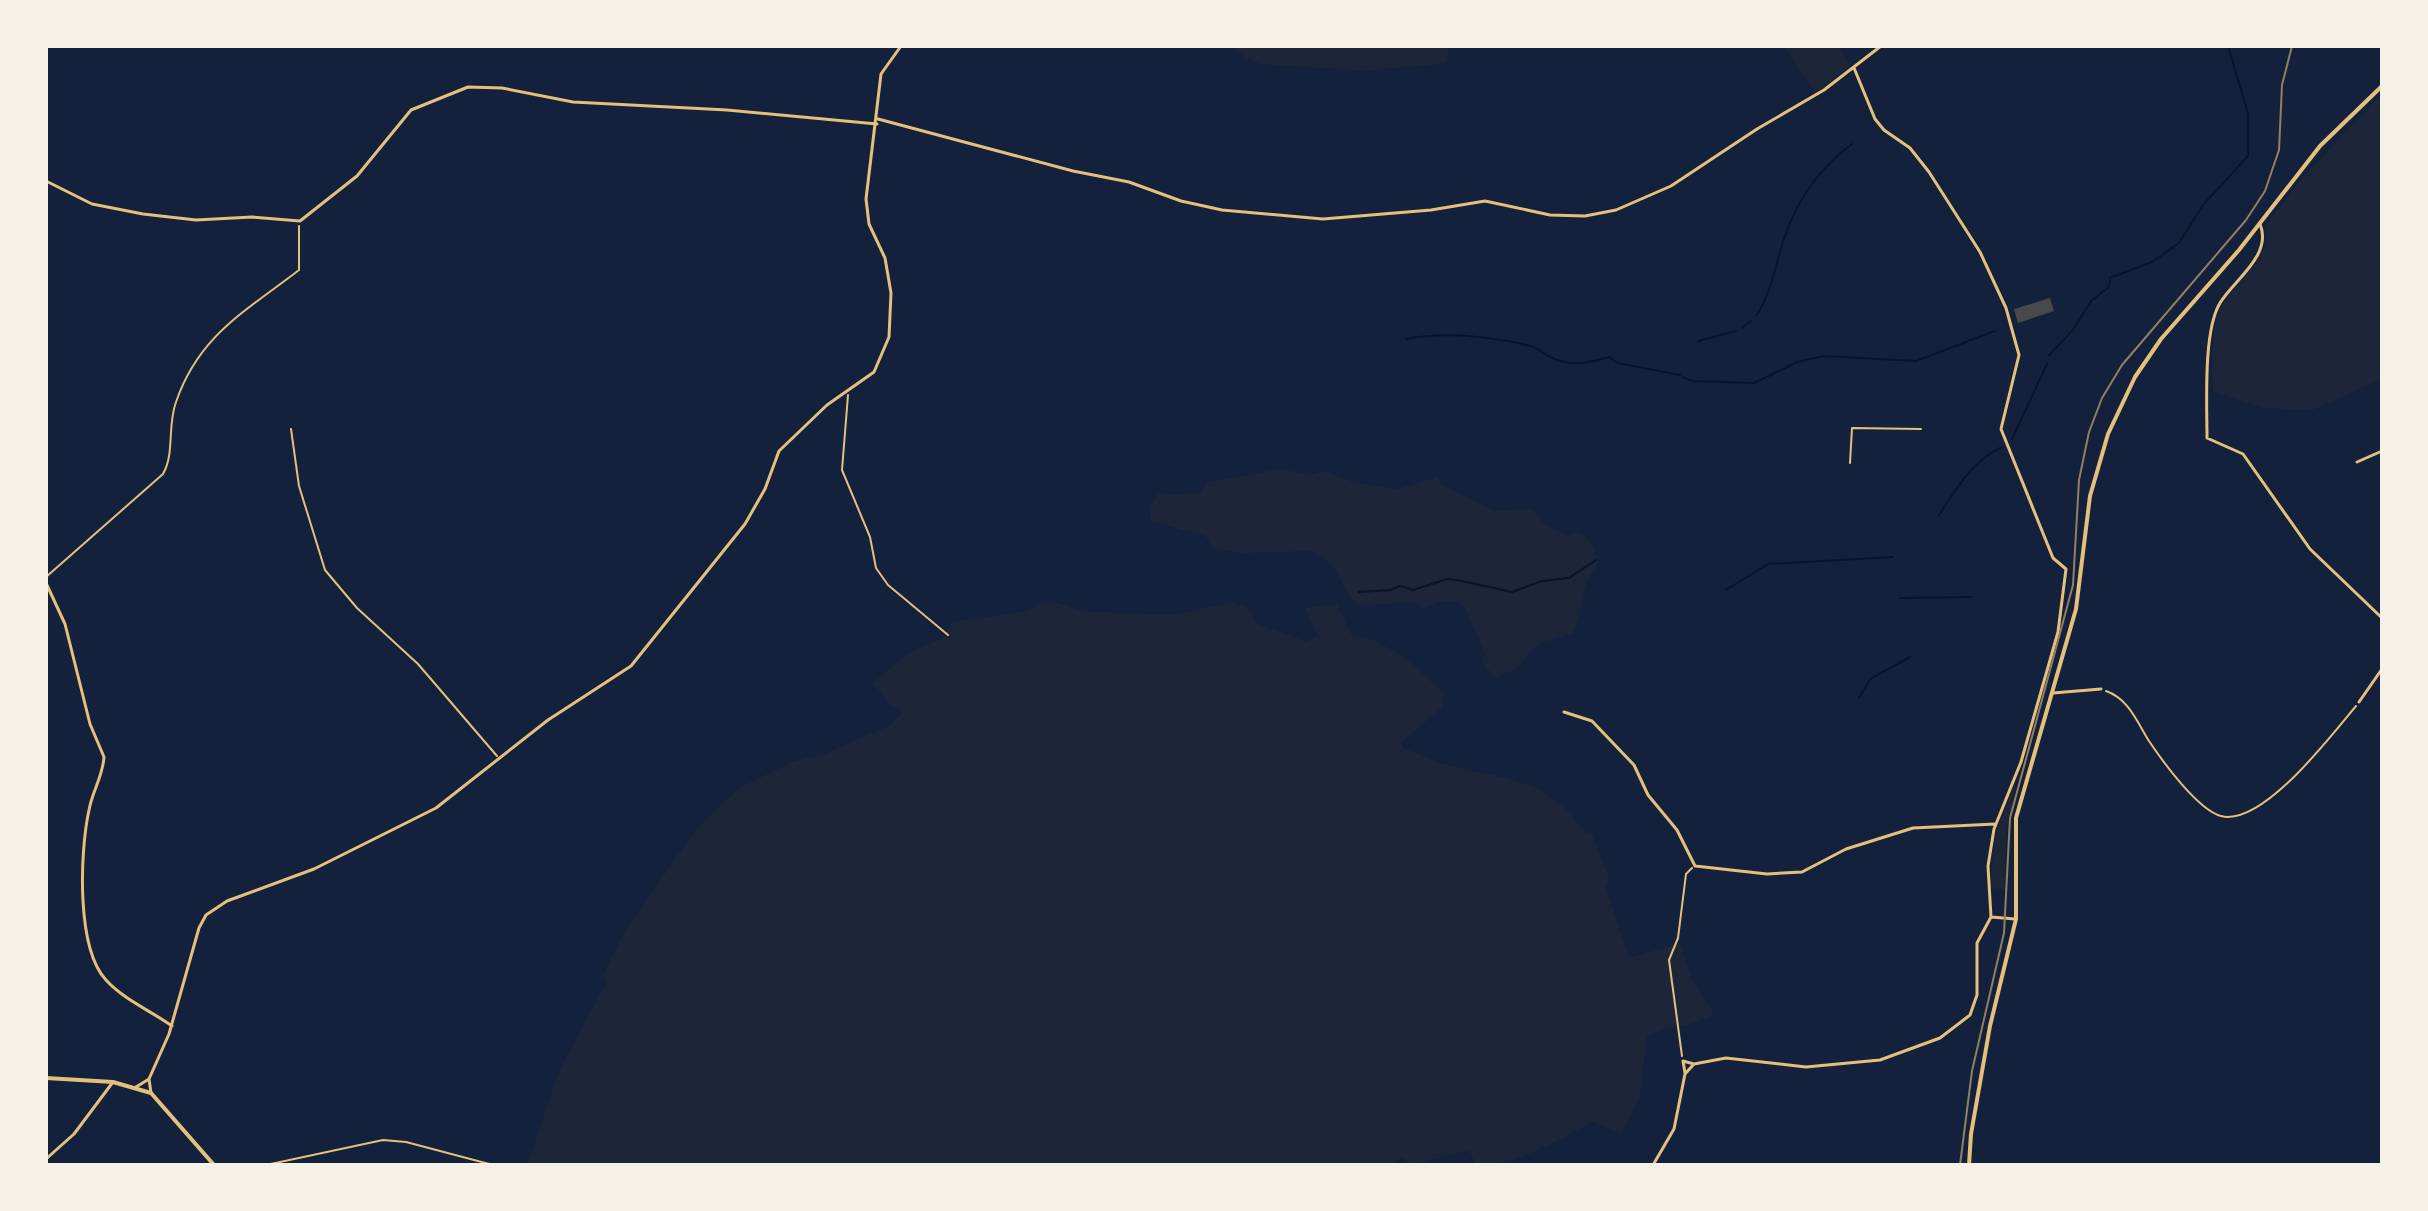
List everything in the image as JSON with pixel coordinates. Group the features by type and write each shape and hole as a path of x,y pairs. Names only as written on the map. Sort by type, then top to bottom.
{"main road":[{"path":"1969,1165 1971,1134 1988,1035 2016,919 2016,822 2079,593 2092,487 2112,423 2135,377 2161,339 2260,224 2320,146 2382,86"},
{"path":"46,1078 113,1082 151,1093 214,1165"}],"street":[{"path":"151,1093 149,1079 172,1026 200,924 211,911 227,901 314,869 413,821 501,760 548,720 621,674 646,650 703,573 745,524 765,489 779,451 880,365 890,331 888,268 869,224 866,209 881,74 901,46"},
{"path":"46,181 92,204 143,214 188,220 252,217 300,221 357,176 411,110 468,87 502,88 573,102 739,110 878,122 1129,182 1181,201 1222,210 1323,219 1431,210 1485,201 1528,212 1585,216 1616,210 1671,186 1854,68 1881,46"},
{"path":"1653,1165 1677,1121 1685,1074 1683,1061 1694,1064 1726,1058 1806,1067 1866,1062 1900,1055 1962,1025 1974,1009 1977,943 1991,917 1988,866 1995,824 2021,762 2058,632 2066,569 2053,558 2001,429 2019,355 2006,308 1980,252 1929,172 1910,148 1879,125 1854,68"},
{"path":"2260,224 2264,237 2251,266 2216,311 2211,341 2207,438 2243,454 2310,549 2382,618"},
{"path":"2357,462 2382,451"},
{"path":"46,583 65,624 90,724 104,757 90,805 85,842 85,908 93,958 109,983 172,1026"},
{"path":"2359,702 2382,669"},
{"path":"2053,693 2101,689"},
{"path":"1564,712 1592,721 1634,765 1648,795 1677,830 1695,866 1755,873 1802,872 1846,849 1913,828 1936,824 1995,824"},
{"path":"1991,917 2016,919"},
{"path":"1685,1074 1694,1064"},
{"path":"136,1087 149,1079"},
{"path":"46,1159 74,1134 113,1082"}],"path":[{"path":"46,577 163,474 169,458 174,406 198,356 221,328 299,270 300,221"},
{"path":"849,389 841,465 870,537 876,568 888,585 948,635"},
{"path":"1850,463 1852,428 1921,429"},
{"path":"291,429 299,486 325,570 357,608 418,664 501,760"},
{"path":"2101,689 2124,702 2158,754 2203,806 2229,817 2243,816 2266,803 2359,702"},
{"path":"1683,1061 1669,960 1678,938 1686,874 1695,866"},
{"path":"266,1165 383,1140 406,1142 493,1165"}],"shaded area":[{"path":"1232,46 1449,46 1447,63 1365,71 1261,64 1247,59"},
{"path":"1784,46 1840,46 1850,67 1816,93"},
{"path":"2382,93 2382,379 2312,410 2264,408 2213,392 2213,341 2219,312 2263,251 2265,227 2296,185"},
{"path":"1280,469 1310,475 1324,471 1356,483 1398,489 1437,477 1441,484 1495,511 1532,509 1546,526 1569,536 1579,532 1593,545 1598,564 1587,581 1573,633 1543,642 1528,653 1520,667 1494,678 1482,660 1485,654 1464,605 1446,600 1422,608 1415,602 1361,606 1350,598 1334,567 1314,551 1243,553 1212,548 1206,536 1150,521 1151,506 1159,493 1178,495 1200,492 1207,482"},
{"path":"1233,602 1251,610 1255,623 1307,642 1318,635 1305,608 1337,604 1351,634 1376,641 1404,657 1445,694 1442,707 1401,743 1403,748 1437,762 1519,782 1553,799 1585,833 1591,832 1609,878 1606,887 1629,958 1680,943 1692,980 1714,1012 1699,1021 1647,1037 1639,1099 1622,1134 1593,1122 1522,1156 1476,1165 1469,1150 1411,1165 1402,1158 1387,1165 527,1165 560,1069 606,983 603,975 624,932 696,829 739,788 792,762 824,754 889,726 903,712 889,703 873,683 907,654 943,638 952,622 1029,611 1039,603 1058,603 1083,611 1171,615"},
{"path":"2017,777 2006,829 2005,890 1991,888 1994,838"}],"building":[{"path":"2050,298 2054,311 2018,323 2014,309"}],"waterway":[{"path":"2049,355 2073,330 2091,301 2109,287 2110,278 2152,262 2179,243 2203,205 2248,156 2248,113 2228,46"},
{"path":"1757,315 1767,295 1797,207 1821,173 1852,144"},
{"path":"1742,328 1751,321"},
{"path":"1698,341 1736,331"},
{"path":"1682,377 1693,381 1754,383 1797,362 1824,356 1916,361 1995,331"},
{"path":"1407,339 1438,335 1485,338 1533,347 1564,362 1585,363 1609,357 1617,363 1680,375"},
{"path":"2012,439 2047,364"},
{"path":"1939,515 1974,468 2002,447"},
{"path":"1726,590 1768,564 1893,557"},
{"path":"1359,592 1391,590 1400,586 1413,590 1447,579 1512,592 1542,581 1569,578 1596,560"},
{"path":"1900,598 1971,597"},
{"path":"1859,698 1870,679 1910,657"}],"railway":[{"path":"1960,1165 1972,1071 2004,933 2010,818 2073,585 2079,480 2089,432 2102,398 2122,365 2246,220 2265,191 2279,150 2282,85 2292,46"}]}
